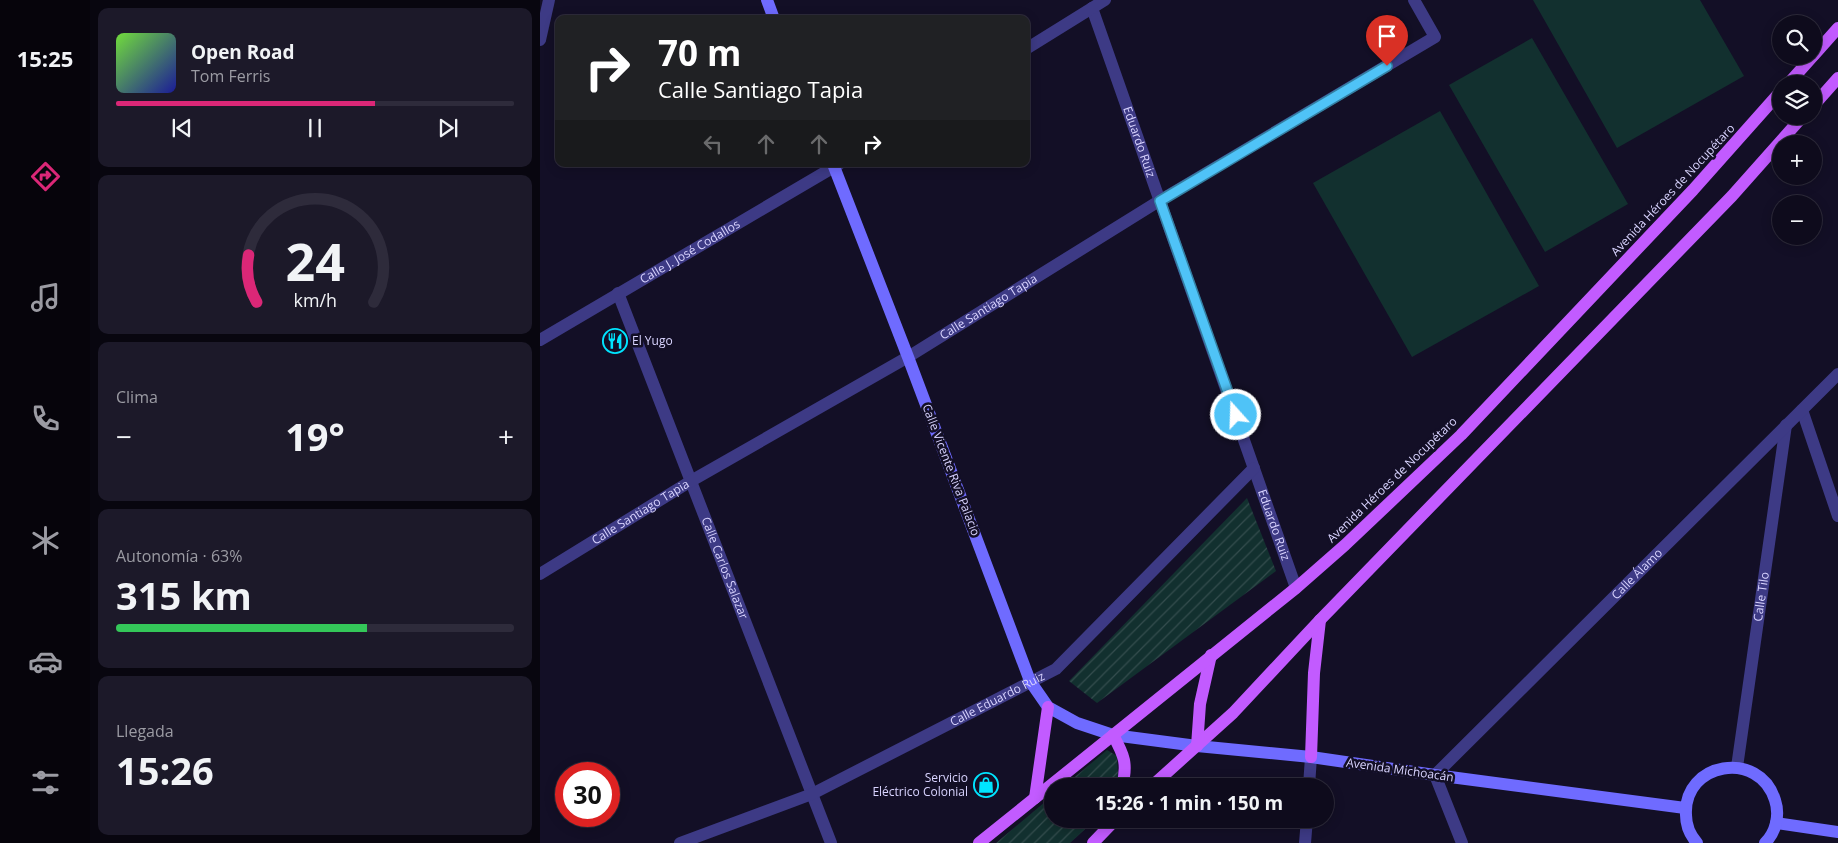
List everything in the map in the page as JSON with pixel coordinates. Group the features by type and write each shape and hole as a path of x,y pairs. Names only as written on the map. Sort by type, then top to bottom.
{"main road":[{"path":"1822,46 1838,28"},
{"path":"1796,75 1805,65"},
{"path":"1822,96 1838,78"},
{"name":"Avenida Héroes de Nocupétaro","path":"979,843 1296,588 1345,545 1461,435 1693,190 1772,102"},
{"path":"1161,778 1233,713 1320,620 1732,196 1795,125"},
{"path":"1311,757 1314,673 1320,620"},
{"path":"1197,746 1200,704 1211,655"},
{"path":"1035,798 1048,707"},
{"path":"1113,735 1124,756 1126,771 1124,778"},
{"path":"1093,843 1107,828"}],"street":[{"path":"540,40 548,0"},
{"path":"766,0 772,15"},
{"path":"1030,46 1105,0"},
{"name":"Calle Santiago Tapia","path":"540,574 691,481 908,357 1160,201 1435,37 1414,0"},
{"name":"Eduardo Ruiz","path":"1092,8 1296,588"},
{"name":"Calle J. José Codallos","path":"540,340 833,167"},
{"name":"Calle Vicente Riva Palacio","path":"837,167 1030,681 1048,707 1077,723 1113,735"},
{"name":"Calle Carlos Salazar","path":"618,293 831,843"},
{"name":"Calle Álamo","path":"1435,775 1838,374"},
{"path":"1802,410 1838,516"},
{"name":"Calle Tilo","path":"1738,767 1786,425"},
{"name":"Calle Eduardo Ruiz","path":"680,843 812,794 1056,669 1254,468"},
{"name":"Avenida Michoacán","path":"1113,735 1197,746 1311,757 1685,808"},
{"path":"1310,778 1311,757"},
{"path":"1697,843 1686,823 1685,808 1689,794 1697,782 1709,773 1723,768 1738,767 1752,772 1764,780 1772,792 1777,807 1776,823 1765,843"},
{"path":"1435,775 1462,843"},
{"path":"1776,823 1838,832"},
{"path":"1305,843 1306,828"}],"green space":[{"path":"1533,0 1700,0 1744,76 1617,148"},
{"path":"1532,38 1628,204 1545,252 1449,85"},
{"path":"1440,111 1539,286 1412,357 1313,183"},
{"path":"1247,498 1276,571 1097,703 1069,681"},
{"path":"1107,750 1117,756 1117,778 1074,778"},
{"path":"1044,803 1044,828 1086,828 1070,843 996,843"}],"place":[{"name":"El Yugo","path":"615,341"},
{"name":"Servicio Eléctrico Colonial","path":"986,785"}],"route":[{"path":"1236,415 1160,201 1387,66"}]}
